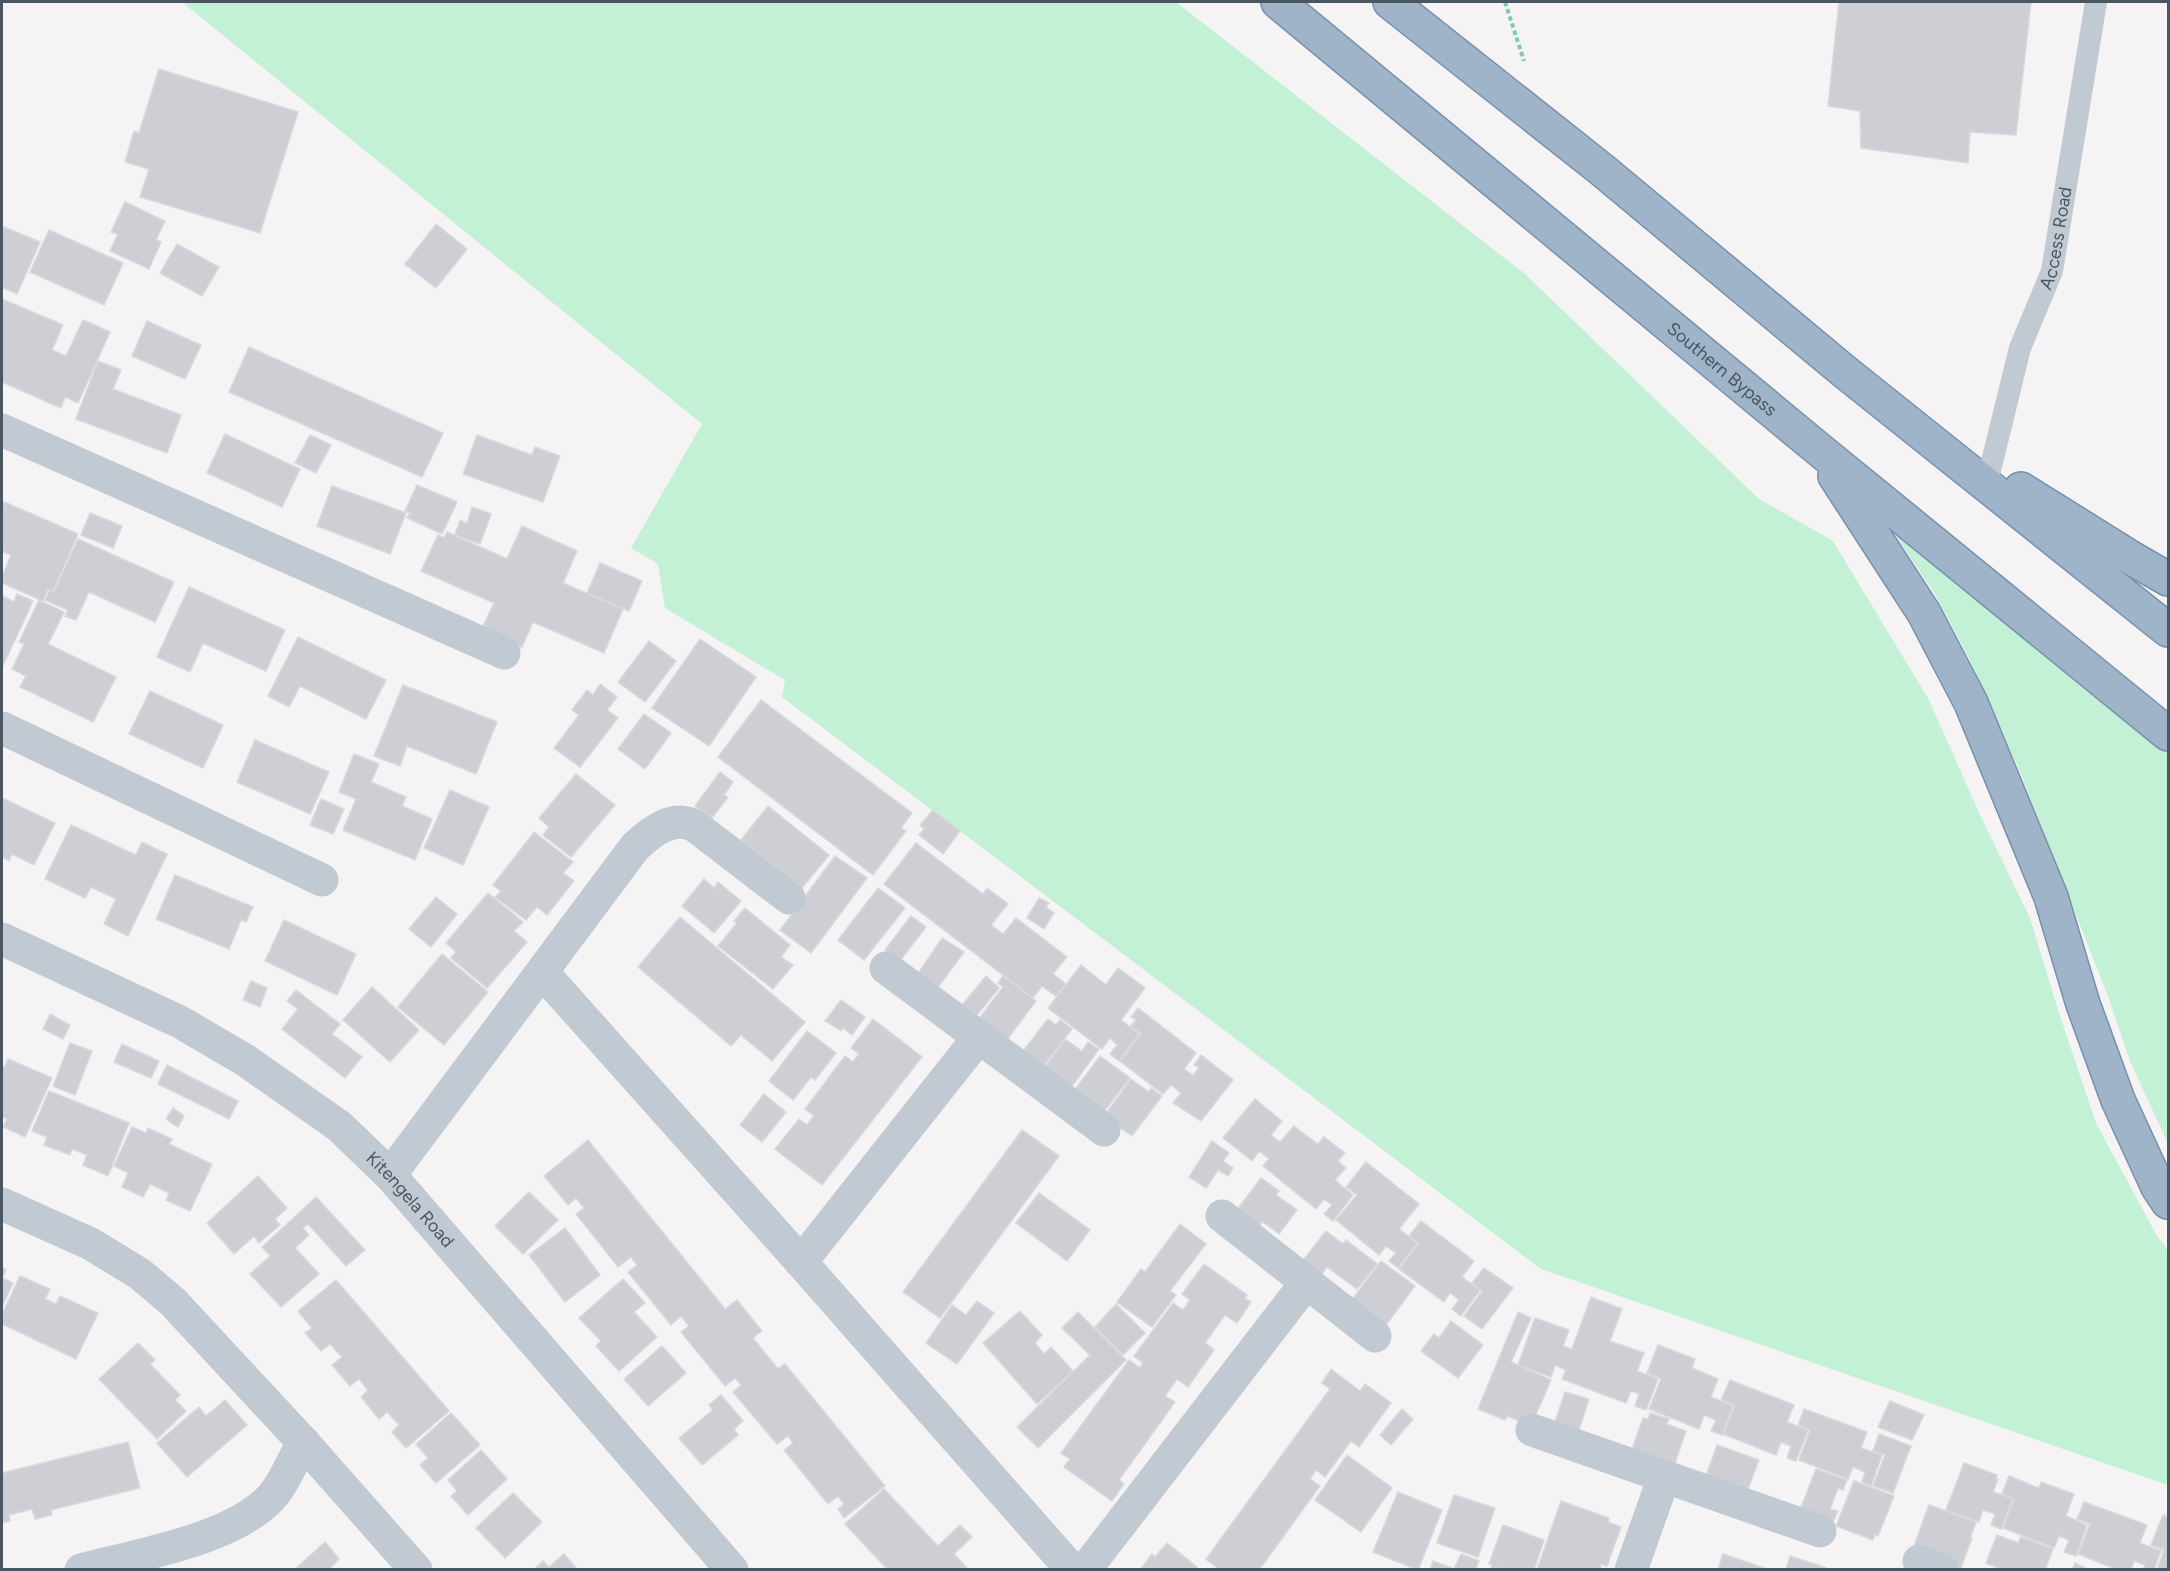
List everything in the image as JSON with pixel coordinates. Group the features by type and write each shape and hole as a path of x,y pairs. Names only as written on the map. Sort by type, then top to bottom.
{"highway":[{"name":"Southern Bypass","path":"1278,2 1816,447 2169,734"},
{"path":"1390,2 1601,169 1845,372 2169,630"},
{"path":"1845,372 1990,470 2133,560 2169,579"},
{"path":"1816,447 1924,613 1971,702 2051,897 2083,1004 2118,1100 2158,1187 2169,1202"}],"street":[{"path":"2,430 504,653"},
{"path":"2,728 322,880"},
{"path":"390,1175 635,847 662,826 686,821 695,826 789,898"},
{"name":"Kitengela Road","path":"2,939 180,1022 245,1060 339,1126 390,1175 732,1569"},
{"path":"886,968 1104,1130"},
{"path":"543,973 1072,1569"},
{"path":"801,1262 979,1037"},
{"path":"2,1204 91,1244 140,1274 173,1302 303,1442 416,1569"},
{"path":"1222,1216 1375,1336"},
{"path":"1085,1569 1306,1283"},
{"path":"1532,1430 1820,1531"},
{"path":"81,1569 206,1537 246,1518 274,1494 303,1442"},
{"path":"1632,1569 1664,1476"}],"lane":[{"name":"Access Road","path":"1990,470 2020,348 2052,271 2096,2"}],"green space":[{"path":"182,2 1176,2 1525,274 1759,499 1833,541 1929,700 1981,817 2030,918 2096,1123 2157,1236 2168,1250 2168,1485 1541,1269 782,697 785,680 665,608 658,564 631,548 702,424"},
{"path":"1882,515 2168,748 2168,1144 2130,1061 2109,999 2021,774 1970,660 1935,594"}],"building":[{"path":"1839,2 2031,2 2016,135 1970,132 1968,163 1861,148 1860,111 1828,106"},
{"path":"159,69 298,112 260,233 140,197 149,169 125,162 134,131 139,133"},
{"path":"125,202 165,221 156,240 161,242 149,269 110,251 118,234 111,232"},
{"path":"436,224 467,249 436,288 405,264"},
{"path":"4,227 40,242 17,294 2,287"},
{"path":"49,230 123,263 104,305 30,272"},
{"path":"177,244 219,267 202,296 160,273"},
{"path":"2,299 63,325 52,350 66,356 83,320 110,332 78,403 65,397 61,408 2,382"},
{"path":"147,321 201,345 185,379 132,356"},
{"path":"249,347 443,433 422,477 229,392"},
{"path":"98,361 121,370 113,389 181,415 167,453 76,419"},
{"path":"225,434 300,469 282,507 207,473"},
{"path":"310,435 331,445 316,473 295,463"},
{"path":"477,435 532,455 535,447 560,456 543,502 463,474"},
{"path":"417,485 457,502 442,534 407,518 410,513 405,511"},
{"path":"332,486 406,513 390,554 317,526"},
{"path":"2,501 78,534 53,591 48,589 43,601 2,583 2,577 11,555 2,551"},
{"path":"472,507 491,514 480,544 455,535 460,520 467,523"},
{"path":"90,513 122,526 113,548 81,535"},
{"path":"522,526 577,551 563,583 623,609 604,653 533,622 522,647 482,629 494,603 421,571 438,535 444,538 447,532 507,559"},
{"path":"78,539 174,582 155,622 89,592 76,620 65,616 68,610 45,600 50,590 54,592"},
{"path":"600,563 642,581 629,611 587,593"},
{"path":"189,587 285,630 266,671 203,643 190,672 157,657"},
{"path":"17,594 33,601 2,668 2,596 14,602"},
{"path":"39,600 64,612 48,644 116,677 93,722 20,687 26,676 12,669 24,644 19,642"},
{"path":"298,637 386,680 366,719 300,686 289,707 268,696"},
{"path":"700,639 756,677 709,746 652,708"},
{"path":"649,641 676,661 645,702 618,682"},
{"path":"600,684 617,697 607,710 618,718 580,767 554,748 579,715 572,710 587,690 593,695"},
{"path":"403,685 497,722 476,774 407,746 400,766 374,756"},
{"path":"150,691 223,725 203,768 129,734"},
{"path":"761,700 912,813 901,828 906,831 873,875 718,757"},
{"path":"644,714 671,733 645,769 618,749"},
{"path":"255,740 329,772 310,814 237,782"},
{"path":"354,754 379,764 371,782 406,797 402,806 432,819 415,860 343,830 356,799 339,792"},
{"path":"720,772 733,782 724,795 728,797 712,818 695,806"},
{"path":"576,774 615,805 571,857 543,835 549,827 539,818"},
{"path":"450,790 489,807 463,865 424,848"},
{"path":"2,798 55,823 34,865 12,854 9,861 2,857"},
{"path":"321,799 344,809 333,834 310,825"},
{"path":"768,806 829,855 802,888 741,840"},
{"path":"933,810 960,831 943,854 919,835 924,829 920,825"},
{"path":"71,825 136,855 142,842 167,854 128,936 104,924 116,899 91,887 85,898 45,879"},
{"path":"534,832 573,862 563,873 574,881 547,915 537,907 526,920 495,897 501,891 493,885"},
{"path":"916,843 983,894 987,888 1008,904 991,925 1003,934 1016,918 1067,957 1053,974 1066,984 1056,996 1042,986 1033,998 884,884"},
{"path":"835,856 867,878 811,953 780,930"},
{"path":"175,875 253,907 246,922 241,920 229,949 156,919"},
{"path":"704,879 714,888 718,882 741,901 714,933 682,906"},
{"path":"878,888 905,908 864,960 838,940"},
{"path":"488,893 523,922 514,931 527,942 487,988 451,958 456,952 446,943"},
{"path":"436,897 457,914 431,947 409,929"},
{"path":"1039,898 1049,903 1046,907 1054,913 1044,929 1027,918"},
{"path":"745,908 790,945 781,957 793,965 773,989 718,946 737,923 734,921"},
{"path":"911,916 926,927 900,961 885,950"},
{"path":"680,917 805,1022 772,1061 741,1035 731,1046 638,967"},
{"path":"284,920 356,954 337,995 265,961"},
{"path":"942,938 964,952 937,989 917,975"},
{"path":"442,954 488,992 444,1045 398,1007"},
{"path":"1081,965 1106,985 1118,968 1145,988 1121,1020 1139,1034 1119,1061 1110,1054 1117,1045 1110,1038 1102,1049 1048,1008"},
{"path":"986,976 999,988 976,1016 962,1005"},
{"path":"1003,976 1036,1001 1006,1041 978,1020 1003,987 998,983"},
{"path":"251,981 267,988 260,1007 243,1000"},
{"path":"372,987 419,1030 390,1062 343,1020"},
{"path":"296,990 340,1024 332,1034 362,1057 345,1078 282,1029 298,1009 287,1001"},
{"path":"841,1000 865,1017 852,1035 843,1028 841,1031 825,1021"},
{"path":"1138,1008 1196,1053 1184,1069 1193,1075 1199,1068 1194,1065 1201,1055 1233,1080 1201,1121 1173,1103 1181,1093 1171,1085 1163,1094 1120,1061 1141,1034 1131,1026 1136,1020 1131,1017"},
{"path":"50,1014 70,1025 63,1039 43,1029"},
{"path":"873,1019 922,1057 822,1185 775,1149 799,1119 807,1125 814,1116 805,1109 845,1056 853,1062 859,1054 851,1048"},
{"path":"1048,1019 1056,1025 1060,1020 1072,1029 1043,1067 1023,1051"},
{"path":"807,1031 836,1053 815,1080 811,1077 793,1100 769,1081"},
{"path":"1065,1039 1082,1051 1088,1042 1099,1049 1070,1089 1043,1070"},
{"path":"70,1043 92,1051 75,1095 53,1086"},
{"path":"122,1044 159,1061 151,1078 114,1062"},
{"path":"1100,1056 1130,1078 1102,1114 1073,1092"},
{"path":"8,1059 52,1078 25,1137 3,1127 7,1119 2,1116 2,1066 5,1067"},
{"path":"167,1065 238,1101 229,1119 158,1084"},
{"path":"1131,1079 1149,1092 1151,1088 1162,1096 1132,1136 1104,1116"},
{"path":"49,1091 129,1123 108,1176 83,1165 87,1155 72,1149 70,1155 44,1145 47,1137 32,1131"},
{"path":"764,1094 786,1112 762,1142 740,1125"},
{"path":"1255,1099 1282,1121 1271,1135 1280,1142 1294,1126 1318,1144 1324,1137 1345,1153 1338,1161 1346,1168 1335,1180 1353,1195 1333,1221 1324,1214 1332,1205 1324,1199 1316,1209 1263,1166 1269,1159 1259,1151 1252,1161 1223,1138"},
{"path":"173,1108 184,1116 178,1127 166,1119"},
{"path":"132,1127 146,1133 148,1128 172,1139 169,1144 212,1164 190,1211 166,1200 169,1193 150,1184 143,1197 122,1187 128,1173 114,1166"},
{"path":"1022,1130 1059,1156 940,1318 903,1292"},
{"path":"588,1140 725,1309 737,1300 762,1331 753,1338 778,1369 785,1364 885,1486 844,1518 838,1509 844,1504 838,1496 828,1504 784,1450 793,1443 788,1436 777,1444 733,1392 741,1385 735,1378 725,1386 681,1332 689,1326 681,1316 671,1325 628,1272 637,1265 631,1257 618,1267 576,1214 584,1208 576,1198 568,1205 544,1176"},
{"path":"1212,1141 1229,1153 1223,1161 1233,1168 1228,1176 1218,1170 1206,1188 1189,1177"},
{"path":"1366,1162 1419,1204 1399,1229 1417,1243 1398,1268 1389,1261 1396,1253 1386,1246 1379,1255 1336,1220 1357,1195 1346,1187"},
{"path":"258,1176 287,1208 275,1219 280,1225 259,1243 254,1236 234,1254 207,1223"},
{"path":"1261,1178 1279,1191 1276,1195 1297,1210 1279,1234 1263,1222 1258,1227 1236,1211"},
{"path":"529,1192 558,1220 523,1254 495,1226"},
{"path":"1039,1193 1090,1230 1067,1261 1016,1223"},
{"path":"316,1197 365,1250 346,1266 308,1224 303,1228 309,1235 295,1248 319,1274 281,1307 250,1274 270,1256 262,1247"},
{"path":"1421,1221 1474,1261 1462,1277 1480,1290 1461,1316 1452,1309 1459,1300 1450,1293 1444,1302 1399,1269 1419,1243 1409,1236"},
{"path":"1180,1224 1206,1244 1170,1291 1176,1295 1152,1327 1117,1302 1141,1269 1145,1272"},
{"path":"565,1228 600,1275 565,1302 529,1255"},
{"path":"1326,1231 1343,1244 1346,1240 1377,1264 1357,1289 1327,1267 1320,1277 1301,1263"},
{"path":"1381,1261 1415,1286 1386,1325 1351,1301"},
{"path":"1204,1264 1247,1295 1244,1298 1251,1302 1237,1323 1225,1315 1205,1343 1214,1350 1188,1387 1177,1379 1165,1396 1175,1402 1119,1480 1124,1484 1112,1501 1064,1467 1070,1459 1061,1453 1129,1360 1140,1368 1143,1363 1134,1356 1173,1303 1183,1310 1190,1300 1182,1294"},
{"path":"1484,1268 1513,1288 1482,1329 1464,1316 1482,1291 1472,1283"},
{"path":"20,1276 50,1289 45,1299 56,1304 60,1296 98,1313 76,1359 2,1324 2,1315"},
{"path":"2,1278 13,1283 2,1307"},
{"path":"623,1279 645,1303 634,1312 657,1337 619,1371 596,1346 601,1341 579,1318"},
{"path":"336,1280 449,1411 406,1448 392,1432 399,1425 387,1412 379,1419 361,1397 368,1390 359,1379 350,1386 332,1365 342,1357 330,1344 321,1351 305,1333 312,1328 298,1311"},
{"path":"1591,1297 1622,1309 1610,1341 1644,1353 1637,1371 1658,1379 1646,1410 1635,1406 1639,1394 1631,1391 1626,1403 1562,1379 1566,1370 1555,1365 1551,1377 1518,1365 1535,1318 1569,1330 1563,1346 1572,1349"},
{"path":"977,1301 994,1313 957,1364 926,1343 952,1305 966,1315"},
{"path":"1116,1304 1145,1333 1123,1355 1095,1327"},
{"path":"1020,1311 1042,1335 1035,1343 1044,1354 1051,1347 1073,1371 1037,1404 983,1343"},
{"path":"1078,1312 1126,1360 1038,1448 1017,1427 1090,1355 1062,1328"},
{"path":"1518,1312 1531,1318 1511,1362 1551,1380 1531,1426 1507,1416 1505,1420 1478,1409"},
{"path":"1451,1321 1483,1345 1458,1378 1421,1351 1434,1334 1439,1338"},
{"path":"138,1343 155,1360 150,1364 180,1395 175,1400 186,1411 157,1439 99,1379"},
{"path":"1658,1345 1695,1359 1692,1368 1718,1379 1711,1397 1733,1406 1722,1435 1711,1431 1716,1420 1704,1415 1699,1429 1649,1409 1661,1379 1647,1373"},
{"path":"662,1346 686,1373 648,1406 624,1379"},
{"path":"1331,1369 1360,1391 1365,1384 1391,1403 1359,1447 1351,1441 1325,1477 1316,1470 1310,1479 1320,1486 1259,1570 1220,1570 1206,1559 1330,1389 1322,1383"},
{"path":"1730,1380 1794,1405 1787,1422 1808,1430 1796,1461 1787,1458 1791,1446 1781,1442 1776,1455 1723,1434 1735,1405 1721,1400"},
{"path":"1565,1392 1589,1399 1575,1442 1551,1434"},
{"path":"721,1395 743,1421 734,1429 738,1435 702,1465 679,1438 713,1410 709,1405"},
{"path":"225,1400 247,1425 187,1477 157,1443 199,1407 206,1416"},
{"path":"1890,1401 1924,1415 1912,1440 1878,1427"},
{"path":"1402,1409 1413,1419 1391,1445 1380,1435"},
{"path":"1804,1409 1867,1432 1861,1448 1882,1455 1871,1486 1862,1482 1865,1472 1853,1467 1848,1479 1799,1460 1810,1430 1798,1426"},
{"path":"451,1413 480,1445 436,1483 420,1465 428,1458 416,1444"},
{"path":"1650,1413 1669,1419 1666,1424 1686,1431 1672,1472 1629,1458 1643,1418 1648,1419"},
{"path":"1879,1434 1911,1446 1893,1493 1873,1486 1885,1455 1873,1451"},
{"path":"128,1442 140,1488 51,1510 52,1515 35,1519 32,1509 9,1515 10,1521 2,1523 2,1473"},
{"path":"1717,1445 1759,1460 1745,1497 1704,1482"},
{"path":"481,1450 507,1479 468,1515 451,1496 457,1491 448,1480"},
{"path":"1347,1455 1392,1488 1361,1532 1315,1500"},
{"path":"1964,1463 1997,1475 1998,1479 1993,1492 2013,1499 2001,1529 1991,1525 1995,1514 1983,1510 1979,1522 1946,1510"},
{"path":"1816,1469 1847,1480 1843,1490 1838,1488 1830,1509 1838,1511 1831,1527 1798,1515"},
{"path":"2009,1476 2039,1488 2041,1482 2074,1494 2066,1516 2087,1525 2076,1556 2064,1552 2069,1540 2059,1536 2054,1548 2003,1528 2014,1499 2002,1494"},
{"path":"1854,1481 1894,1496 1878,1536 1875,1535 1873,1540 1836,1526"},
{"path":"884,1489 938,1546 960,1525 972,1537 954,1554 969,1570 888,1570 845,1524"},
{"path":"1398,1492 1442,1510 1418,1570 1373,1552"},
{"path":"513,1493 542,1522 505,1558 476,1528"},
{"path":"1454,1495 1495,1508 1478,1557 1437,1543"},
{"path":"1561,1501 1609,1518 1608,1522 1621,1527 1607,1566 1601,1564 1600,1570 1537,1570"},
{"path":"2084,1502 2147,1525 2140,1543 2161,1551 2154,1570 2143,1570 2145,1565 2134,1561 2131,1570 2118,1570 2078,1554 2090,1524 2077,1519"},
{"path":"1929,1505 1976,1522 1960,1570 1953,1570 1911,1554"},
{"path":"2163,1515 2168,1517 2168,1570 2157,1570 2164,1550 2151,1545"},
{"path":"1503,1525 1544,1540 1534,1570 1491,1568 1492,1565 1489,1564"},
{"path":"1997,1535 2018,1543 2021,1537 2053,1549 2045,1570 2003,1570 1986,1563"},
{"path":"325,1542 339,1559 331,1567 333,1570 294,1570"},
{"path":"1167,1543 1197,1567 1196,1570 1140,1570 1152,1554 1155,1557"},
{"path":"564,1554 578,1570 534,1570 543,1561 549,1567"},
{"path":"1461,1554 1479,1561 1475,1570 1430,1570 1433,1561 1454,1569"},
{"path":"1723,1554 1770,1570 1718,1570"},
{"path":"1790,1556 1827,1568 1786,1570"},
{"path":"2075,1563 2090,1570 2072,1570"}]}
